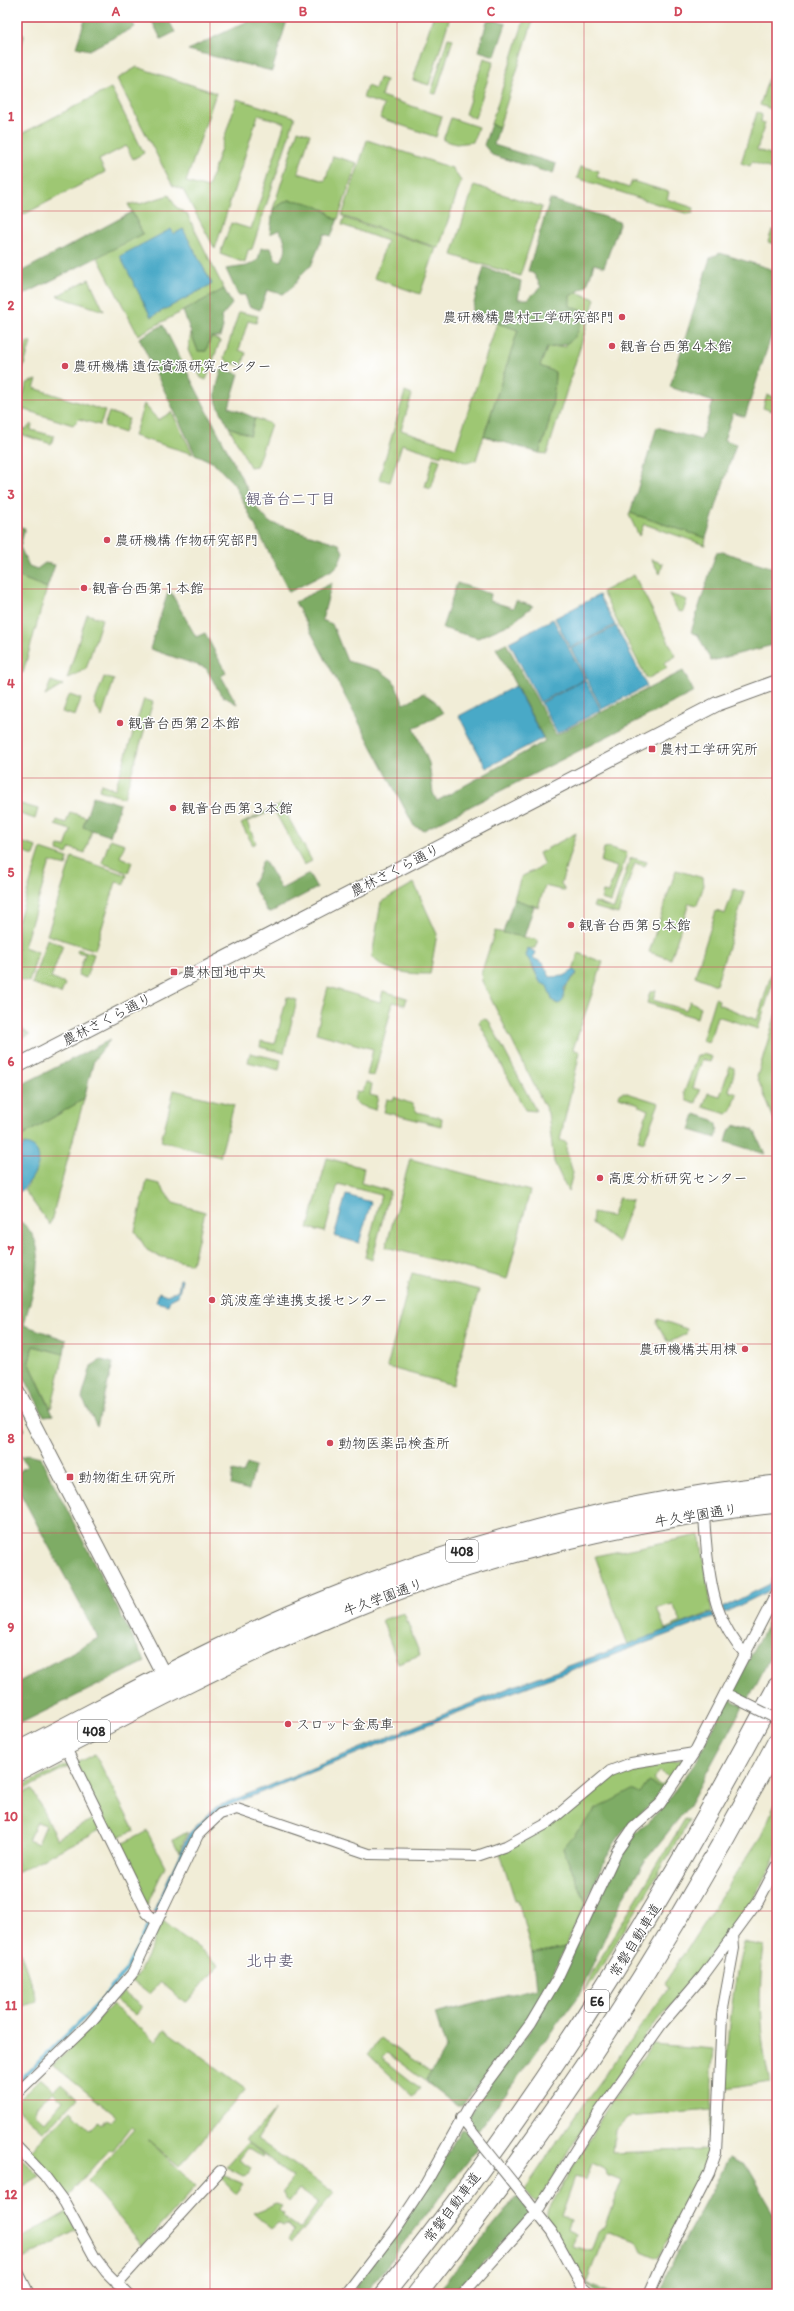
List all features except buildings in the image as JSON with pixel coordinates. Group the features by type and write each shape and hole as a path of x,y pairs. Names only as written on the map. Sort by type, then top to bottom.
{"highway":[{"name":"牛久学園通り","path":"17,1752 168,1683 324,1601 454,1554 566,1522 704,1503 777,1485"},
{"name":"牛久学園通り","path":"704,1503 777,1503"},
{"name":"牛久学園通り","path":"17,1771 65,1746 168,1683"},
{"name":"常磐自動車道","path":"384,2294 468,2187 597,2002 671,1881 777,1687"},
{"name":"常磐自動車道","path":"417,2294 501,2184 616,2019 693,1894 777,1742"}],"street":[{"name":"農林さくら通り","path":"17,1066 717,704 777,682"},
{"path":"17,1392 168,1683"},
{"path":"704,1503 712,1595 718,1612 738,1647 746,1655"},
{"path":"346,2294 395,2230 422,2189 462,2118 531,2023 557,1979 616,1851 633,1828 660,1804 694,1753 728,1695 777,1592"},
{"path":"728,1695 777,1719"},
{"path":"65,1746 147,1913 157,1922"},
{"path":"17,2093 90,2023 132,1974 197,1836 220,1814 237,1809 369,1854 477,1856 506,1846 548,1823 598,1779 616,1768 631,1763 694,1753"},
{"path":"463,2294 536,2213 614,2092 661,2025 702,1976 759,1900 777,1866"},
{"path":"649,2294 659,2271 709,2173 716,2152 722,2014 734,1948 733,1934"},
{"path":"462,2118 552,2232 582,2286 591,2294"},
{"path":"17,2147 44,2175 65,2203 94,2256 117,2284 128,2294"},
{"path":"117,2284 220,2171"},
{"path":"17,2270 29,2294"}],"green space":[{"path":"86,17 126,17 130,18 135,27 89,50 76,47"},
{"path":"150,17 167,17 175,32 161,39"},
{"path":"256,17 288,17 272,71 188,50"},
{"path":"433,17 450,17 429,85 413,80"},
{"path":"525,17 534,17 499,127 491,124"},
{"path":"494,20 506,24 495,56 479,51 487,21"},
{"path":"17,33 24,35 17,61"},
{"path":"448,38 453,39 436,94 431,93"},
{"path":"777,51 777,111 760,105"},
{"path":"484,58 494,61 475,118 465,114"},
{"path":"137,67 216,93 186,182 208,188 237,99 295,117 252,249 248,250 245,263 220,254 231,223 251,229 285,123 258,115 215,249 183,190 173,186 117,79"},
{"path":"379,78 386,80 381,96 442,116 436,137 380,118 384,105 363,98 367,86 375,89"},
{"path":"111,88 144,153 133,159 126,146 99,160 105,172 17,218 17,136"},
{"path":"757,112 762,115 761,122 765,123 757,150 777,156 777,171 752,162 750,166 741,163"},
{"path":"451,118 478,127 473,142 456,144 443,140"},
{"path":"491,124 499,127 494,145 556,164 553,174 492,155 484,145"},
{"path":"298,130 310,134 298,173 325,181 333,156 357,163 338,219 334,219 326,210 288,200 273,209"},
{"path":"367,140 452,168 461,181 439,248 342,216"},
{"path":"581,166 599,171 597,177 629,188 632,181 669,192 667,199 694,208 693,213 688,214 577,178"},
{"path":"474,185 542,207 520,276 452,255"},
{"path":"169,195 176,207 187,214 224,289 138,335 97,256 143,234 128,204 140,204","holes":["184,229 151,316 171,230 174,234"]},
{"path":"550,199 620,222 604,267 594,264 587,286 570,296 570,306 583,311 577,334 569,342 547,348 540,366 555,372 551,413 539,453 484,436 518,330 471,314 484,267 521,281 518,299 528,299 541,287 534,274 528,271"},
{"path":"288,200 301,201 319,207 334,219 338,219 331,236 324,234 311,266 303,272 291,289 287,292 282,294 267,290 260,310 249,306 245,295 238,295 226,269 247,266 258,260 261,248 271,248 275,259 281,261 286,249 284,238 279,230 270,234 273,209"},
{"path":"132,212 143,234 17,298 17,274"},
{"path":"344,218 436,248 420,294 374,278 387,241 342,225"},
{"path":"772,230 777,232 777,245 768,242"},
{"path":"720,253 777,271 777,318 745,417 733,413 724,440 736,444 706,538 630,513 657,427 701,440 713,402 670,387 710,258"},
{"path":"89,279 104,311 57,296"},
{"path":"224,289 232,304 221,317 223,327 220,337 211,337 206,351 198,351 183,311"},
{"path":"576,292 595,299 547,454 539,453 551,413 555,372 540,366 547,348 566,346 570,295"},
{"path":"239,312 258,316 256,323 248,321 239,350 246,353 242,366 228,362 224,358"},
{"path":"497,323 518,330 476,460 467,463 442,453 441,456 402,444 390,482 379,479 405,392 412,395 401,430 456,448"},
{"path":"163,325 257,508 269,522 339,544 343,552 338,565 334,569 289,592 234,484 214,463 195,454 139,338"},
{"path":"191,333 198,351 206,351 211,337 220,341 206,380 201,378 188,350"},
{"path":"27,342 31,343 23,368 19,367 22,357 17,355 17,350 24,352"},
{"path":"222,369 239,374 229,407 255,418 250,435 229,427 220,410 216,399 216,394"},
{"path":"37,380 34,388 105,411 100,425 79,419 73,425 19,408 27,383"},
{"path":"767,395 776,398 772,411 763,408"},
{"path":"144,404 158,420 172,412 193,454 134,436"},
{"path":"109,412 129,419 124,433 104,426"},
{"path":"255,418 271,424 258,462 256,466 250,467 229,427 250,435"},
{"path":"32,424 31,430 54,436 51,444 17,433 17,427 26,429"},
{"path":"433,458 440,460 431,489 425,487"},
{"path":"630,513 706,538 705,545 644,524 639,536 629,515"},
{"path":"17,526 25,528 20,547 29,566 37,569 45,563 55,565 47,588 17,576"},
{"path":"723,552 777,569 777,644 711,661 698,635 691,632 716,553"},
{"path":"651,559 663,564 660,574"},
{"path":"634,575 676,656 664,663 667,668 647,679 602,592"},
{"path":"17,576 47,588 23,673 17,672"},
{"path":"332,583 322,620 332,624 347,661 379,670 393,680 404,704 423,693 435,701 443,713 414,728 429,763 433,793 437,801 545,741 496,648 506,643 556,735 683,671 694,692 424,830 414,826 295,602"},
{"path":"457,583 491,594 490,601 513,608 516,601 533,606 512,623 478,638 442,628"},
{"path":"169,589 196,637 205,633 226,673 221,676 237,704 221,695 206,668 150,649"},
{"path":"669,594 687,600 683,612 678,611"},
{"path":"87,614 102,619 86,669 67,679"},
{"path":"104,677 114,680 102,717 94,704"},
{"path":"51,681 63,685 45,696"},
{"path":"70,695 81,699 75,716 62,712 67,698"},
{"path":"144,699 153,702 124,798 99,790 101,784 115,789"},
{"path":"93,796 120,804 110,836 83,827"},
{"path":"17,803 38,809 35,819 17,813"},
{"path":"281,804 312,861 304,865 274,810 247,822 256,843 253,845 241,824"},
{"path":"70,812 86,817 83,827 92,830 85,853 70,848 67,854 57,851 59,846 65,847 71,830 55,825 57,820 66,823"},
{"path":"576,833 561,884 565,891 545,886 538,907 514,899 521,877 544,865 539,853"},
{"path":"110,839 125,844 120,857 132,862 128,873 102,863"},
{"path":"17,841 37,847 34,856 19,851 17,857"},
{"path":"609,847 627,853 611,902 601,899 603,892 608,893 617,867 601,862 604,848"},
{"path":"41,849 68,858 66,866 50,862 24,947 38,952 29,982 17,979 17,925"},
{"path":"72,857 127,875 124,884 116,882 95,950 47,935"},
{"path":"633,858 647,862 645,866 635,863 618,914 593,907 595,902 614,909 630,859"},
{"path":"264,860 281,889 309,874 317,888 271,912 267,911 252,884 259,872 261,863"},
{"path":"676,870 703,878 704,885 697,905 689,903 671,959 649,952"},
{"path":"414,883 437,934 430,974 406,973 391,969 377,962 372,956 381,902"},
{"path":"734,889 745,893 716,985 695,976 716,911 725,914"},
{"path":"514,899 534,906 524,937 503,933"},
{"path":"495,931 538,940 535,948 527,949 528,958 540,982 547,985 555,1003 558,1004 570,981 577,975 573,971 578,953 603,962 573,1049 580,1052 560,1140 567,1143 566,1149 573,1173 568,1192 554,1162 548,1113 482,981 481,974"},
{"path":"47,939 63,945 51,978 65,984 61,994 32,984"},
{"path":"78,949 94,954 86,978 78,975 85,954 77,952"},
{"path":"777,956 777,969 758,1029 717,1016 709,1043 702,1041 715,998 719,1000 718,1004 757,1020"},
{"path":"328,987 380,1002 383,991 407,998 405,1005 393,1002 374,1076 367,1075 373,1049 316,1033"},
{"path":"656,990 653,1000 686,1010 690,1001 700,1007 697,1018 647,1003 650,992"},
{"path":"287,997 297,1000 284,1053 260,1047 261,1041 275,1044"},
{"path":"777,1010 777,1127 757,1077"},
{"path":"483,1018 489,1021 536,1111 525,1110 479,1022"},
{"path":"17,1025 30,1035 17,1041"},
{"path":"110,1040 94,1060 84,1099 22,1136 17,1147 17,1087"},
{"path":"250,1053 281,1060 279,1070 248,1062"},
{"path":"703,1054 712,1057 710,1062 702,1060 693,1088 700,1090 696,1103 687,1100 684,1093 697,1056"},
{"path":"730,1066 734,1068 734,1073 729,1091 737,1094 732,1110 727,1114 703,1107 708,1093 720,1096"},
{"path":"366,1082 372,1084 370,1095 378,1097 375,1110 359,1105 354,1100 356,1091 363,1092"},
{"path":"174,1090 234,1105 220,1157 161,1141"},
{"path":"624,1092 659,1103 644,1142 638,1140 648,1110 639,1106 639,1104 619,1097 620,1093"},
{"path":"394,1097 412,1104 417,1112 442,1118 441,1126 384,1112 387,1099 393,1100"},
{"path":"84,1099 50,1225 24,1190 29,1184 25,1144 17,1147 22,1136"},
{"path":"695,1114 710,1119 716,1123 718,1127 716,1138 690,1130"},
{"path":"738,1125 754,1130 765,1154 726,1142 731,1129"},
{"path":"327,1158 364,1168 361,1183 390,1191 372,1260 365,1257 381,1195 338,1184 325,1232 308,1228"},
{"path":"410,1159 530,1191 507,1279 386,1247"},
{"path":"147,1181 159,1184 173,1203 205,1212 192,1264 158,1256 147,1250 135,1231"},
{"path":"619,1198 632,1201 618,1243 592,1223 593,1213 612,1217"},
{"path":"17,1219 29,1229 35,1241 38,1254 38,1268 24,1325 66,1340 64,1354 33,1346 29,1362 53,1415 44,1416 17,1363"},
{"path":"412,1273 479,1290 453,1385 387,1367"},
{"path":"658,1319 687,1329 686,1334 672,1341 667,1341 657,1323"},
{"path":"33,1346 64,1354 51,1409 29,1362"},
{"path":"101,1360 113,1363 97,1426 82,1398 91,1366"},
{"path":"17,1415 25,1430 17,1434"},
{"path":"29,1454 40,1457 145,1662 17,1725 17,1683 98,1638 17,1487 17,1473 27,1466 21,1457"},
{"path":"247,1464 255,1467 249,1490 231,1485 233,1471 243,1474"},
{"path":"700,1535 712,1612 628,1645 595,1556","holes":["673,1604 681,1622 665,1629 657,1608"]},
{"path":"777,1605 777,1643 748,1701 733,1692 734,1688"},
{"path":"404,1613 420,1655 398,1663 382,1620"},
{"path":"727,1700 731,1700 743,1706 688,1807 645,1861 622,1899 580,1993 478,2131 468,2121 471,2111 536,2021 617,1861 635,1834 663,1807 696,1762"},
{"path":"95,1754 134,1830 114,1839 76,1763"},
{"path":"684,1759 665,1789 640,1795 563,1848 586,1903 565,1947 532,1954 518,1900 515,1900 500,1853 610,1777 624,1769","holes":["660,1771 669,1777 662,1786 653,1780"]},
{"path":"67,1765 69,1767 17,1793 17,1788"},
{"path":"648,1782 665,1789 621,1834 609,1853 586,1903 563,1848 596,1809 632,1790 640,1794"},
{"path":"32,1789 57,1840 57,1838 94,1819 100,1830 17,1872 17,1796","holes":["37,1822 46,1825 38,1844 28,1840"]},
{"path":"777,1800 777,1850 771,1867 753,1900 643,2040 590,2116 538,2202 534,2201 525,2189 579,2111 668,1989 664,1984 761,1836"},
{"path":"685,1819 689,1820 651,1886 592,1982 584,1991 594,1969"},
{"path":"147,1831 165,1866 147,1905 117,1847"},
{"path":"187,1833 179,1852 173,1840"},
{"path":"163,1921 219,1965 187,2003 160,1982 149,1994 132,1981 139,1973"},
{"path":"17,1942 37,2001 17,2009"},
{"path":"744,1942 764,1946 760,1997 766,2065 770,2082 726,2089 729,2033 733,1996"},
{"path":"565,1947 547,1986 529,2019 462,2106 457,2106 426,2082 446,2048 435,2014 536,1988 532,1954"},
{"path":"123,1992 142,2007 135,2015 116,2000"},
{"path":"112,2005 156,2041 164,2029 246,2089 179,2167 147,2140 196,2186 142,2246 88,2181 134,2129 131,2127 113,2150 109,2149 67,2197 28,2153 71,2111 90,2130 98,2122 101,2125 106,2119 111,2122 116,2116 53,2065"},
{"path":"380,2038 431,2073 426,2082 387,2053 382,2058 420,2088 413,2097 368,2054"},
{"path":"652,2044 714,2049 712,2068 712,2110 712,2124 708,2162 658,2259 642,2252 638,2243 609,2232 605,2234 586,2283 546,2217 547,2212 606,2110","holes":["712,2110 707,2149 613,2153 615,2130 628,2117","591,2162 606,2169 607,2174 622,2180 604,2227 598,2232 591,2251 572,2246 576,2234 567,2230 570,2220 561,2216 575,2177 585,2180"]},
{"path":"40,2078 54,2090 61,2083 77,2098 44,2133 17,2109 17,2101","holes":["53,2092 63,2101 45,2122 35,2113 38,2105"]},
{"path":"275,2110 257,2139 334,2193 291,2242 288,2239 294,2231 288,2225 283,2226 278,2223 271,2229 253,2213 276,2204 282,2206 279,2210 283,2214 282,2217 298,2228 301,2227 318,2203 299,2189 289,2202 282,2192 293,2178 245,2139 259,2128"},
{"path":"461,2129 465,2130 478,2148 365,2294 351,2294 430,2184"},
{"path":"248,2142 263,2155 262,2157 248,2148 239,2160 251,2168 248,2175 243,2176 226,2167"},
{"path":"17,2154 40,2176 17,2190"},
{"path":"729,2157 745,2164 777,2219 777,2280 772,2291 775,2294 659,2294 668,2271"},
{"path":"222,2175 244,2184 236,2194 219,2177"},
{"path":"517,2197 529,2210 529,2214 455,2294 436,2294"},
{"path":"67,2212 77,2230 19,2261 17,2241"},
{"path":"586,2283 615,2294 598,2294"}],"water":[{"path":"171,229 174,234 183,229 212,284 151,317 120,256"},
{"path":"599,595 615,625 570,648 555,618"},
{"path":"553,619 585,679 540,702 509,642"},
{"path":"616,626 647,686 602,709 571,649"},
{"path":"585,680 601,710 557,733 541,703"},
{"path":"515,686 543,738 486,768 459,716"},
{"path":"528,948 535,952 533,958 543,963 550,977 564,976 574,970 577,973 564,988 561,1003 558,1004 553,1001 547,986 540,982 532,964 526,956"},
{"path":"25,1144 33,1147 38,1153 39,1160 34,1175 29,1183 17,1193 17,1153"},
{"path":"346,1195 371,1202 359,1243 334,1236"},
{"path":"180,1279 182,1280 178,1296 170,1300 168,1305 156,1302 159,1292 167,1295 178,1290"},
{"path":"777,1568 777,1580 773,1589 724,1613 722,1608 770,1584"},
{"path":"713,1613 715,1617 459,1712 218,1810 193,1834 157,1914 153,1912 189,1833 216,1807 511,1687"}],"waterway":[{"path":"17,2083 96,2006 126,1970 149,1925"}],"place":[{"name":"農研機構 農村工学研究部門","path":"622,317"},
{"name":"観音台西第４本館","path":"612,346"},
{"name":"農研機構 遺伝資源研究センター","path":"65,366"},
{"name":"農研機構 作物研究部門","path":"107,540"},
{"name":"観音台西第１本館","path":"84,588"},
{"name":"観音台西第２本館","path":"120,723"},
{"name":"農村工学研究所","path":"652,749"},
{"name":"観音台西第３本館","path":"173,808"},
{"name":"観音台西第５本館","path":"571,925"},
{"name":"農林団地中央","path":"174,972"},
{"name":"高度分析研究センター","path":"600,1178"},
{"name":"筑波産学連携支援センター","path":"212,1300"},
{"name":"農研機構共用棟","path":"745,1349"},
{"name":"動物医薬品検査所","path":"330,1443"},
{"name":"動物衛生研究所","path":"70,1477"},
{"name":"スロット金馬車","path":"288,1724"}],"district":[{"name":"観音台二丁目","path":"291,499"},
{"name":"北中妻","path":"270,1960"}]}
